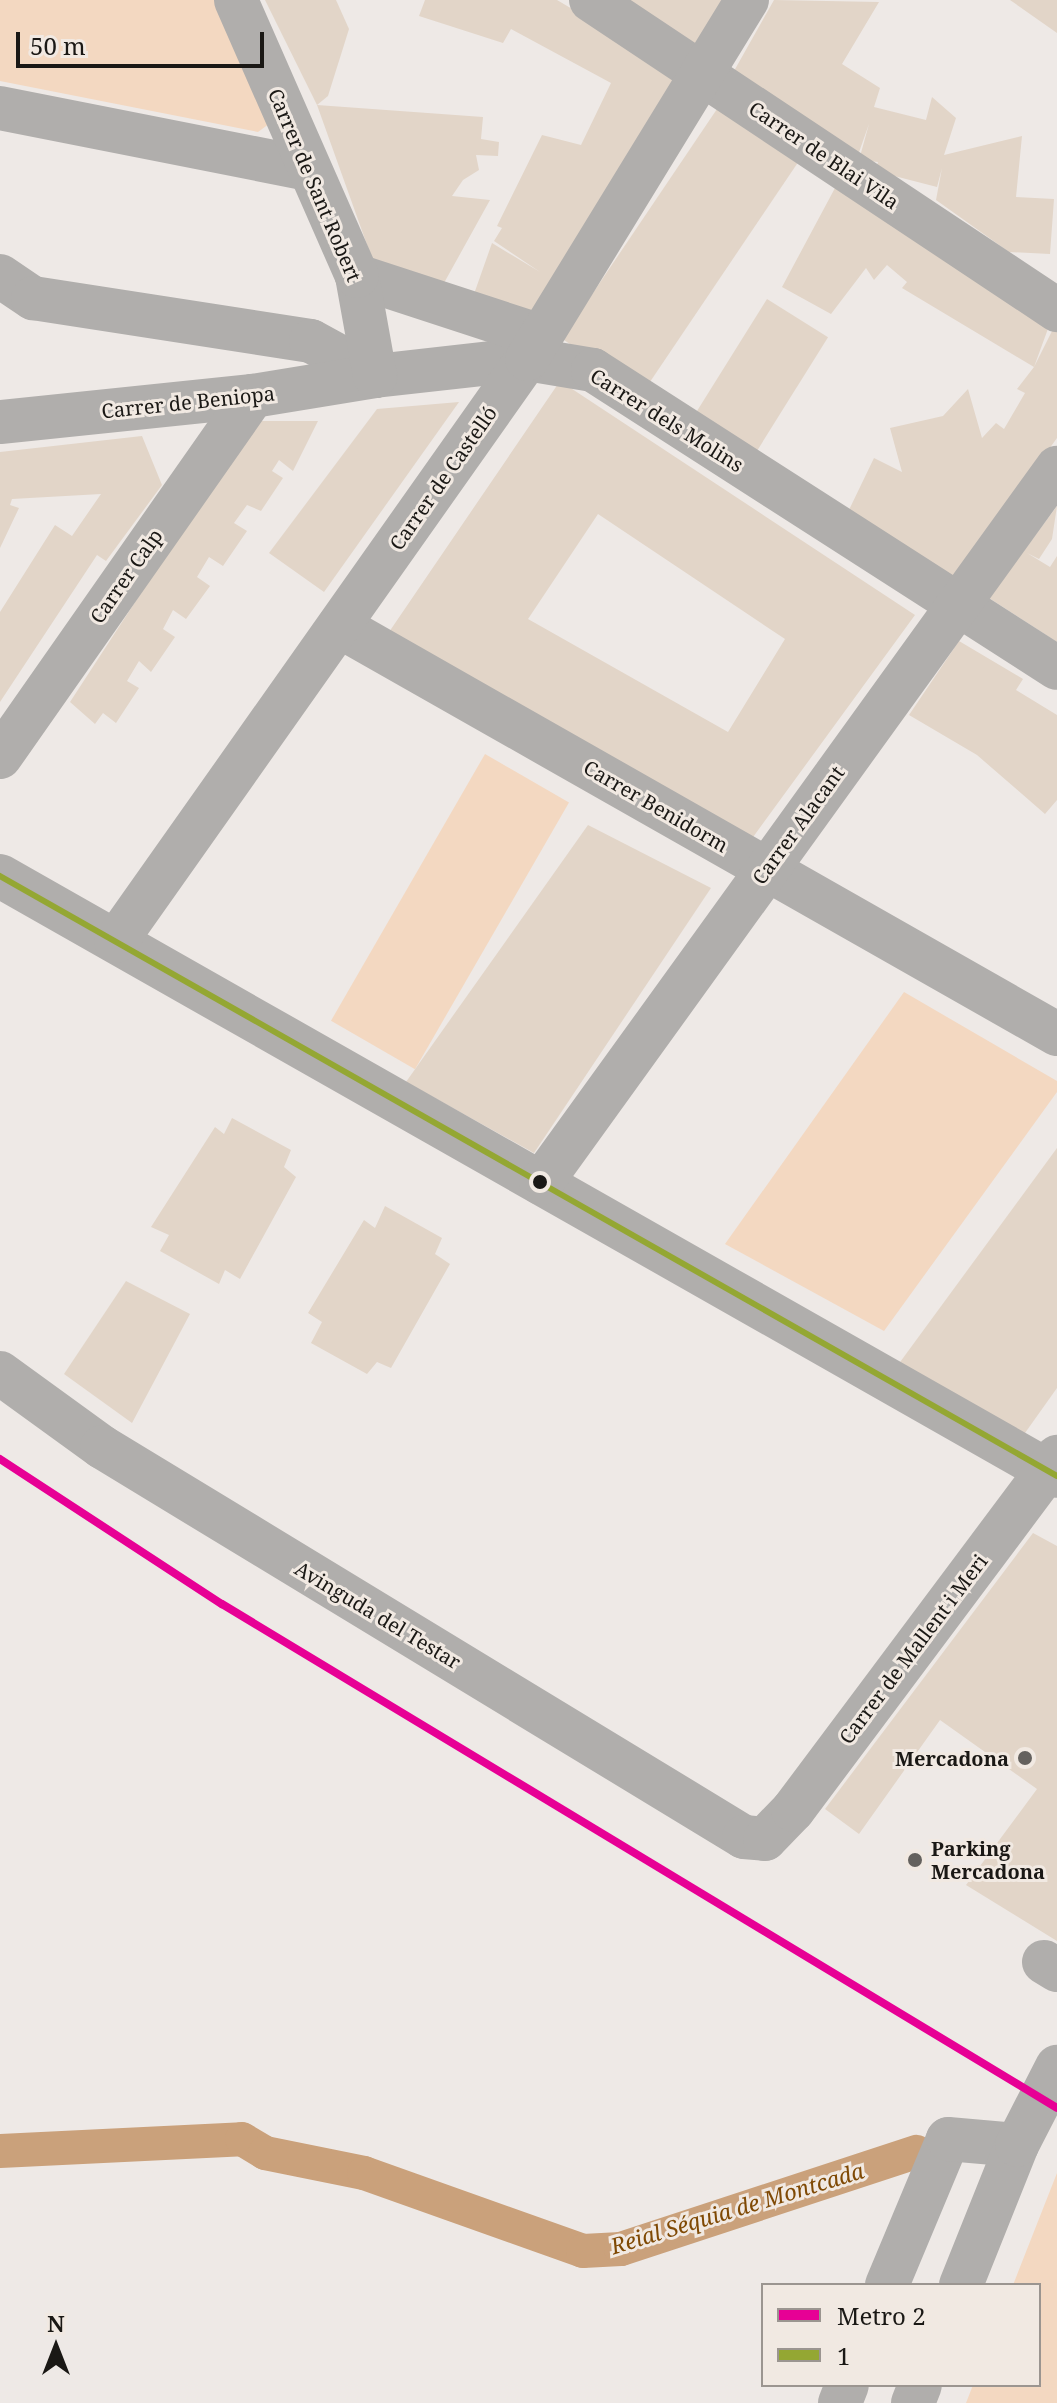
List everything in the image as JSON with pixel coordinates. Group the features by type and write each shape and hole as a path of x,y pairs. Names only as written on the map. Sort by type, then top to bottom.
{"street":[{"name":"Carrer de Sant Robert","path":"236,0 357,276 375,376"},
{"name":"Carrer de Blai Vila","path":"591,0 1057,310"},
{"name":"Carrer de Castelló","path":"116,941 534,347 704,75 747,0"},
{"path":"0,108 309,169"},
{"path":"0,276 33,298 311,341 375,376"},
{"name":"Carrer dels Molins","path":"357,276 593,370 1057,668"},
{"name":"Carrer dels Molins","path":"375,376 534,347"},
{"name":"Carrer de Beniopa","path":"0,422 253,396 375,376"},
{"name":"Carrer Calp","path":"0,757 253,396"},
{"name":"Carrer Alacant","path":"541,1183 1057,468"},
{"name":"Carrer Benidorm","path":"339,626 1057,1034"},
{"path":"0,876 541,1183 1054,1468"},
{"name":"Avinguda del Testar","path":"0,1373 129,1464 744,1837 791,1824"},
{"name":"Carrer de Mallent i Meri","path":"791,1824 1054,1468"},
{"path":"962,2283 1017,2145 1048,2082"},
{"path":"888,2283 948,2139 1017,2145"}],"shaded area":[{"path":"0,0 215,0 273,121 258,132 0,81"},
{"path":"485,754 569,802 415,1069 331,1021"},
{"path":"904,992 1057,1081 1057,1092 884,1331 725,1244"},
{"path":"1057,2173 1057,2403 966,2403 972,2387 1041,2387 1041,2283 1014,2283"}],"building":[{"path":"265,0 336,0 349,29 328,96 317,105"},
{"path":"425,0 557,0 682,74 538,314 474,294 492,243 540,272 494,241 502,228 497,226 542,135 581,145 611,83 511,29 503,43 419,16"},
{"path":"629,0 729,0 697,45"},
{"path":"774,0 879,2 842,64 880,88 874,107 926,120 932,97 956,118 944,155 1022,136 1016,197 1054,199 1050,254 1009,252 936,200 942,168 937,187 875,171 878,162 859,160 869,124 858,155 734,71"},
{"path":"1010,0 1057,0 1057,33"},
{"path":"317,105 483,117 481,139 499,142 498,156 476,155 479,170 463,180 452,196 490,200 444,283 375,267"},
{"path":"717,109 797,163 643,393 562,339"},
{"path":"835,188 1049,326 1034,367 902,288 907,282 887,265 874,280 866,268 831,314 782,287"},
{"path":"767,299 828,337 757,452 695,413"},
{"path":"1053,329 1057,331 1057,438 953,582 848,512 874,458 902,472 890,428 943,416 968,389 982,438 996,423 1004,429 1025,393 1017,389 1034,367"},
{"path":"560,381 915,615 748,844 387,635","holes":["598,514 785,639 728,732 528,619"]},
{"path":"459,402 324,592 269,553 377,409"},
{"path":"253,421 318,421 293,471 279,460 272,471 283,478 261,511 247,505 234,523 247,531 223,566 209,557 197,577 210,586 186,619 173,610 163,629 175,637 151,672 139,661 127,681 139,688 116,723 103,713 95,724 70,702"},
{"path":"142,436 162,485 106,561 97,555 0,702 0,612 55,525 72,536 101,494 12,499 10,505 19,508 0,548 0,452"},
{"path":"1057,506 1052,539 1039,559 1027,553 1050,567 1057,556 1057,642 989,598"},
{"path":"959,641 1023,679 1016,690 1057,715 1057,800 1045,814 977,755 909,715"},
{"path":"588,825 711,888 534,1153 406,1082"},
{"path":"232,1118 291,1150 284,1167 296,1177 240,1279 225,1270 219,1284 160,1251 169,1235 151,1227 215,1127 224,1134"},
{"path":"1057,1148 1057,1388 1020,1440 895,1369"},
{"path":"385,1206 442,1238 435,1254 450,1264 391,1368 377,1362 367,1374 311,1343 322,1322 308,1313 364,1220 375,1228"},
{"path":"126,1281 190,1314 132,1423 64,1374"},
{"name":"Mercadona","path":"1033,1533 1057,1546 1057,1941 966,1885 1037,1789 940,1720 859,1834 825,1809"}],"waterway":[{"name":"Reial Séquia de Montcada","path":"0,2151 242,2139 265,2153 364,2173 583,2251 621,2249 916,2152"}],"metro line":[{"name":"2","path":"0,1459 222,1604 1057,2108"}],"transit line":[{"name":"1","path":"0,876 1057,1476"}],"place":[{"name":"Mercadona","path":"1025,1758"},
{"name":"Parking Mercadona","path":"915,1860"}]}
